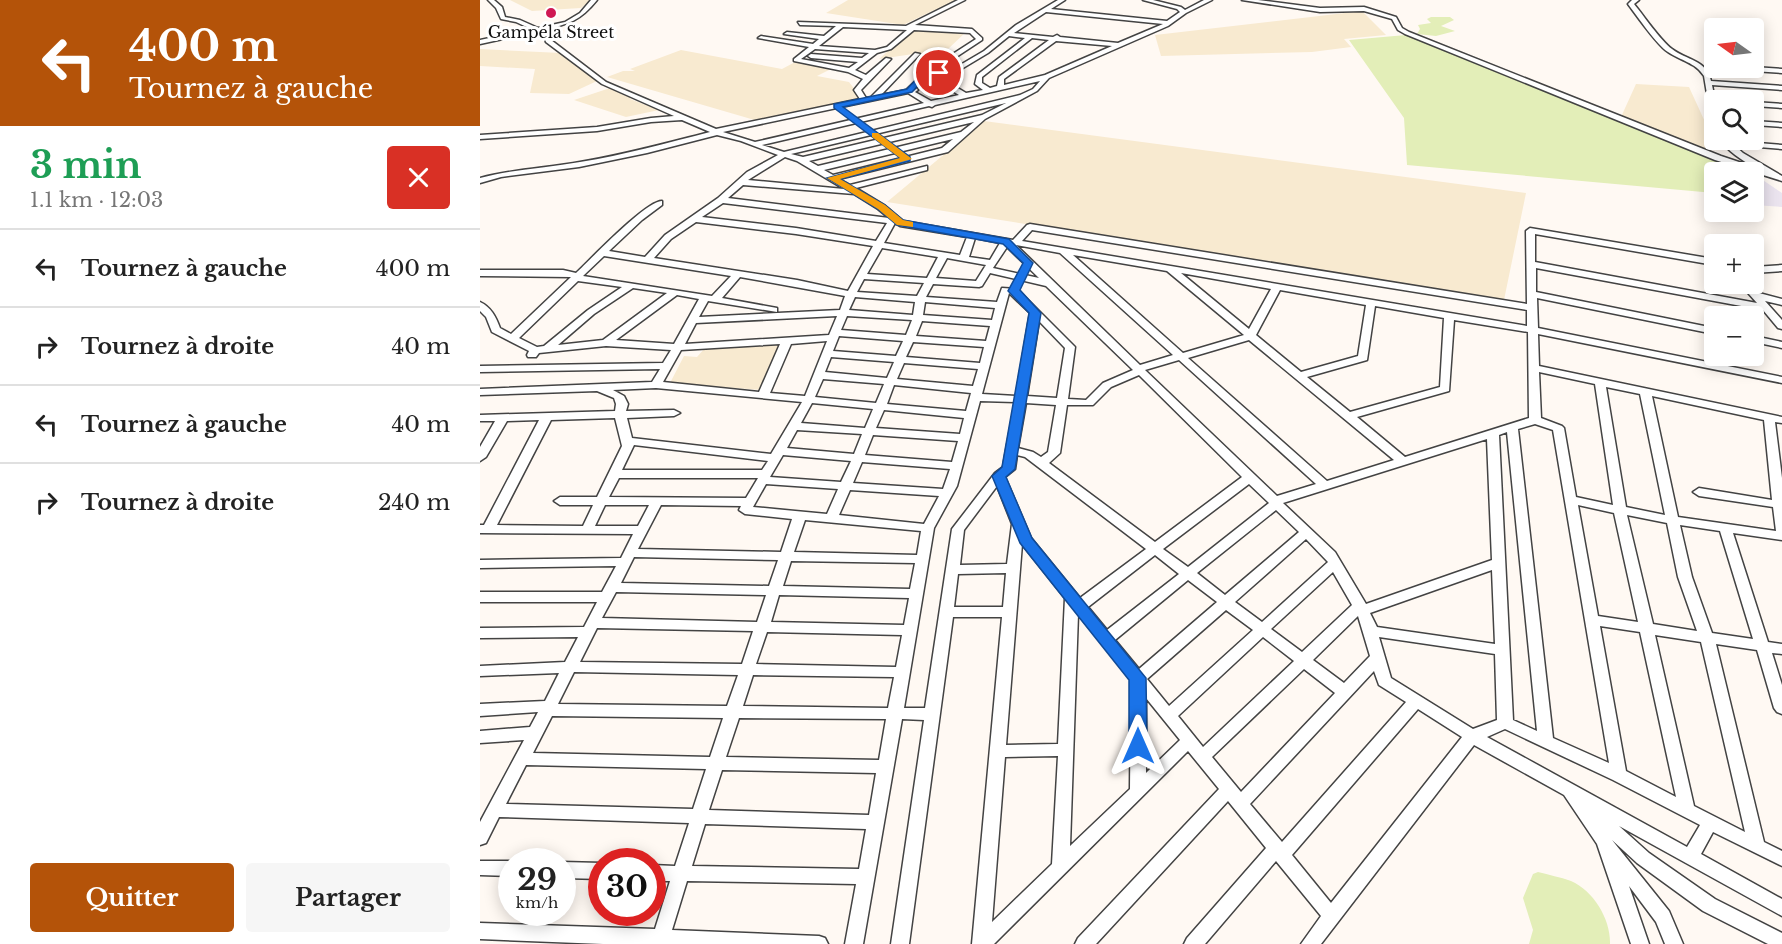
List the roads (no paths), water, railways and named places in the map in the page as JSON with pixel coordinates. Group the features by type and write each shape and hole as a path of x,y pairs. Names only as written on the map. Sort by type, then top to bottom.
{"street":[{"path":"491,0 499,7 503,18 518,21 547,34 548,41 604,83 718,132 802,160 881,207 900,223 1532,330 1782,380"},
{"path":"480,42 574,20 594,0"},
{"path":"850,70 875,52 889,48 910,27 962,0"},
{"path":"927,73 951,73 1034,16 1062,0"},
{"path":"1146,0 1182,10"},
{"path":"1182,10 1184,0"},
{"path":"754,144 1047,77 1156,30 1170,23 1182,10 1209,0"},
{"path":"1245,0 1320,10 1364,9 1385,15 1394,18 1400,29 1407,33 1718,159 1778,177"},
{"path":"1631,1 1647,25 1659,35 1662,43 1669,50 1704,65"},
{"path":"1044,10 1170,23"},
{"path":"1034,16 1156,30"},
{"path":"480,181 647,151 718,132 913,90 927,73 980,39 972,31 800,23"},
{"path":"842,25 796,60 850,70 867,78"},
{"path":"787,34 825,38"},
{"path":"1008,34 1057,37 1119,45"},
{"path":"989,90 978,84 979,76 1030,36"},
{"path":"1000,87 1001,78 1057,37"},
{"path":"761,38 875,52"},
{"path":"874,98 917,54"},
{"path":"802,55 863,60"},
{"path":"882,115 863,100 857,90 888,59"},
{"path":"1698,64 1707,76 1710,90"},
{"path":"1764,70 1782,71"},
{"path":"927,73 965,96"},
{"path":"832,178 945,150 984,117 1035,90 1047,77"},
{"path":"1708,82 1782,88"},
{"path":"913,90 947,114"},
{"path":"647,260 668,237 721,200 750,174 791,151 1025,96"},
{"path":"1764,105 1782,106"},
{"path":"837,106 907,159"},
{"path":"480,137 574,132 684,117"},
{"path":"802,160 984,117"},
{"path":"1764,124 1782,125"},
{"path":"816,169 964,134"},
{"path":"1764,145 1782,147"},
{"path":"1734,150 1752,162"},
{"path":"1764,166 1782,168"},
{"path":"741,182 851,190 924,168"},
{"path":"1764,169 1778,177"},
{"path":"721,200 893,219"},
{"path":"512,339 602,253 659,203"},
{"path":"695,219 796,231 964,258 1021,277 1049,283"},
{"path":"893,219 851,294 809,399 745,510 928,528"},
{"path":"862,276 979,284 1011,242 1030,227 1531,308"},
{"path":"1535,420 1530,231 1704,260"},
{"path":"964,258 972,235"},
{"path":"1011,242 1028,263 1330,555 1361,608 1371,631 1384,681 1472,736 1782,908"},
{"path":"1062,251 1325,486"},
{"path":"602,253 851,294 1001,305"},
{"path":"832,518 918,318 920,299 944,255"},
{"path":"1014,291 1028,263"},
{"path":"1531,264 1766,308"},
{"path":"1764,269 1782,268"},
{"path":"1170,269 1403,461"},
{"path":"480,273 563,273 793,314"},
{"path":"656,385 693,320 710,299 738,274"},
{"path":"547,349 591,312 630,286"},
{"path":"819,375 890,382 1019,400 1089,403 1107,384 1139,370 1251,336 1277,287"},
{"path":"854,944 928,528 947,493 957,465 1005,290 1014,291 1070,347 1054,453 1041,463"},
{"path":"606,343 675,292"},
{"path":"1531,294 1704,329"},
{"path":"1756,296 1782,327"},
{"path":"1756,296 1782,302"},
{"path":"1299,376 1363,358 1371,303"},
{"path":"480,305 491,316 496,330 535,350 606,343 678,347 835,336 909,338 990,344"},
{"path":"693,320 844,313 996,323"},
{"path":"900,944 958,529 999,476 1009,469 1035,313"},
{"path":"1348,416 1445,389 1449,316"},
{"path":"764,393 787,341"},
{"path":"1764,341 1782,345"},
{"path":"527,367 535,350"},
{"path":"827,354 984,366"},
{"path":"480,369 667,366"},
{"path":"1533,368 1782,420"},
{"path":"1600,382 1620,510 1687,810"},
{"path":"480,392 656,385 764,393 971,415"},
{"path":"587,530 628,446 620,414 622,404 619,396 597,387"},
{"path":"1645,391 1685,577 1707,638 1757,847"},
{"path":"480,418 674,413"},
{"path":"547,416 485,529 641,530"},
{"path":"480,457 503,417"},
{"path":"1769,417 1779,476 1782,530"},
{"path":"1106,639 1276,502 1535,420 1558,428 1619,775"},
{"path":"793,426 964,438"},
{"path":"1512,427 1546,742"},
{"path":"1493,433 1505,723"},
{"path":"627,441 777,454 957,465"},
{"path":"1012,450 1029,454 1345,692"},
{"path":"615,474 764,477 846,486 947,493"},
{"path":"999,476 1025,539 1332,917"},
{"path":"1076,602 1155,549 1250,477"},
{"path":"1699,492 1781,505"},
{"path":"1570,500 1672,520 1782,536"},
{"path":"560,501 749,502"},
{"path":"480,838 656,502"},
{"path":"660,941 732,713 800,515"},
{"path":"982,944 1017,522"},
{"path":"1725,528 1782,708"},
{"path":"1138,791 1138,678 1307,532"},
{"path":"480,564 627,557 786,556 922,559"},
{"path":"1168,716 1335,563"},
{"path":"1202,758 1361,608 1498,563"},
{"path":"952,570 1014,568"},
{"path":"480,597 609,592 916,594"},
{"path":"1061,866 1076,602"},
{"path":"946,612 1010,612"},
{"path":"1592,620 1782,649"},
{"path":"480,633 590,627 910,630"},
{"path":"1371,631 1502,650"},
{"path":"1240,804 1378,657"},
{"path":"480,671 570,667 902,672"},
{"path":"1193,944 1416,701"},
{"path":"480,710 548,708 732,713 932,714"},
{"path":"1310,944 1472,736 1505,723 1619,775 1782,859"},
{"path":"480,737 535,733"},
{"path":"982,944 1189,741"},
{"path":"998,751 1066,750"},
{"path":"521,759 885,767"},
{"path":"1084,944 1228,790"},
{"path":"1569,790 1604,841 1663,917 1674,944"},
{"path":"1569,790 1643,858 1709,905 1782,942"},
{"path":"495,810 876,822"},
{"path":"1690,858 1710,822"},
{"path":"1604,841 1640,944"},
{"path":"480,868 498,869"},
{"path":"666,873 866,877"},
{"path":"480,931 660,941 819,944"}],"place":[{"name":"Gampéla Street","path":"551,13"}]}
